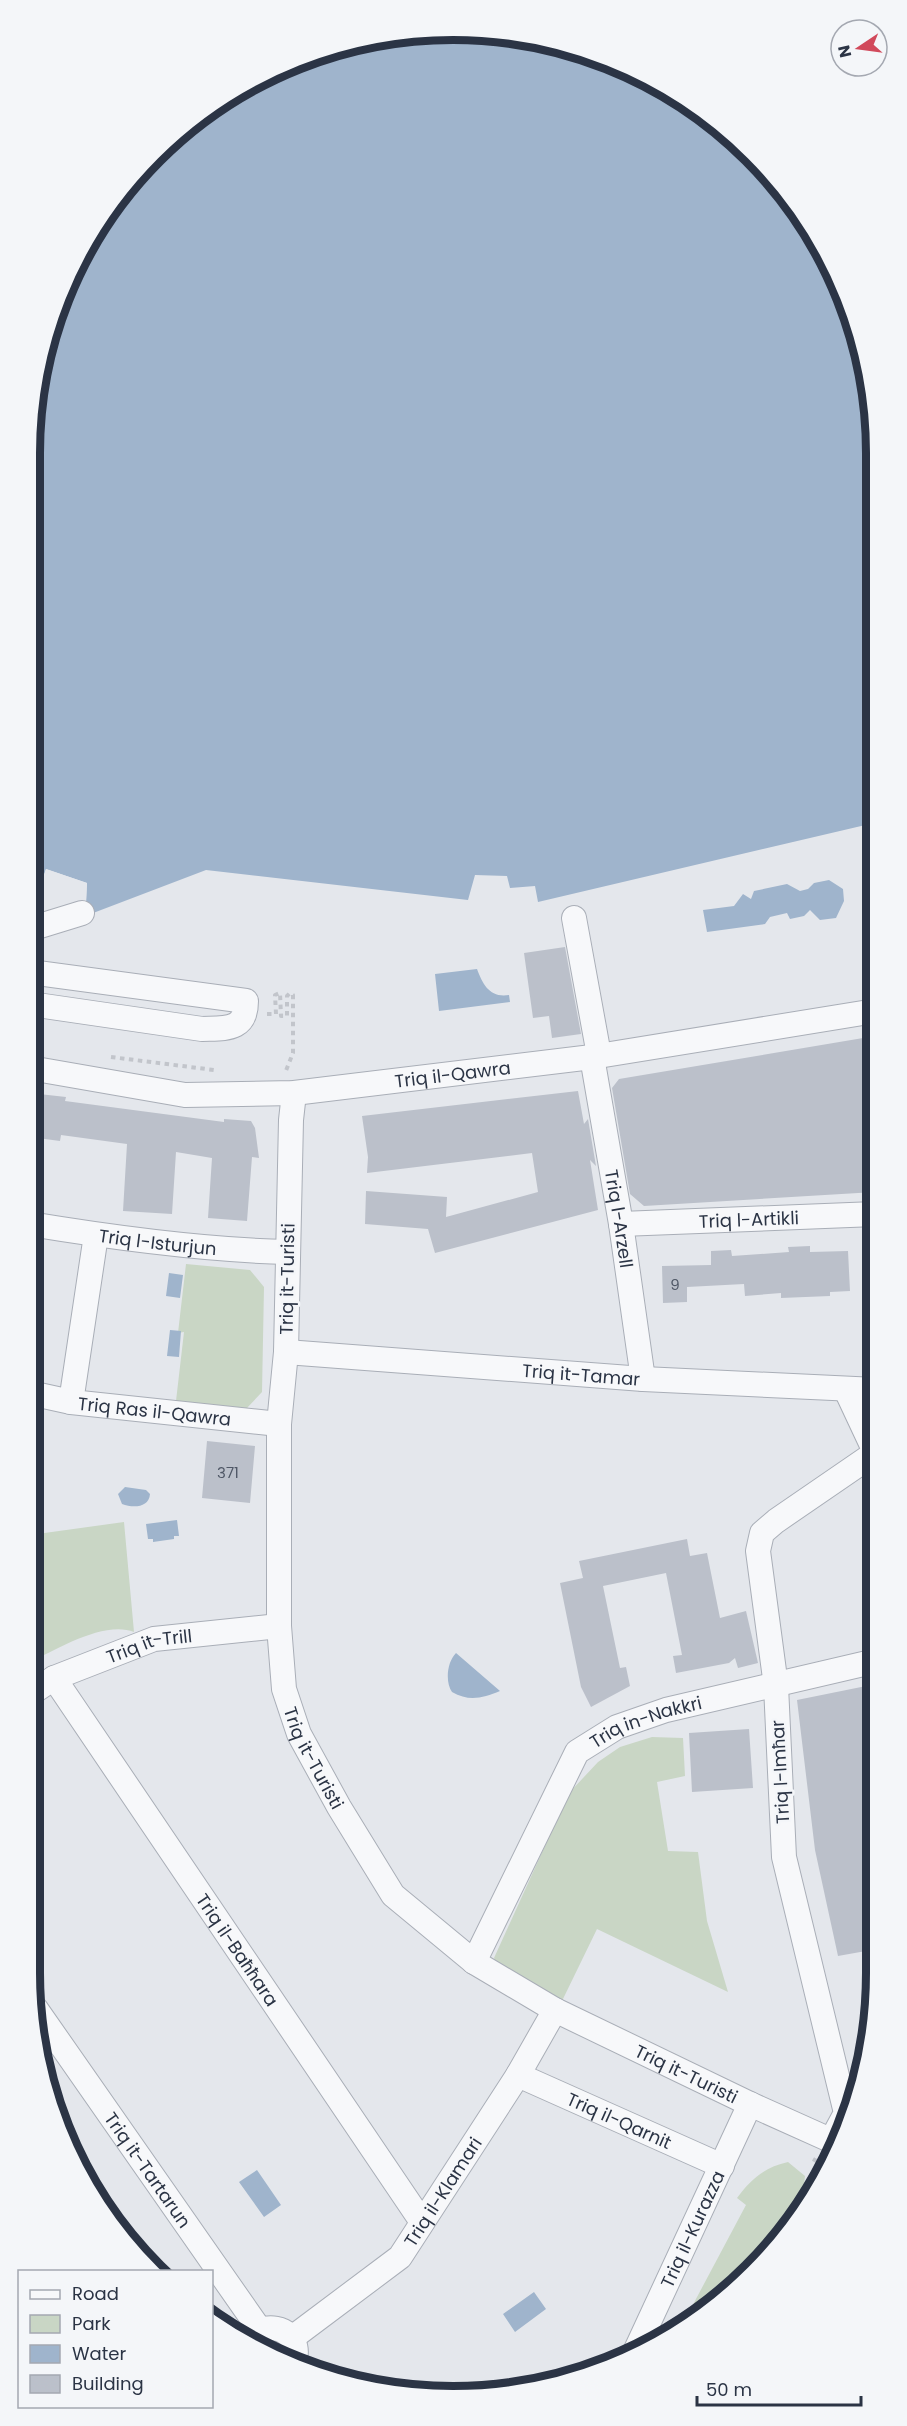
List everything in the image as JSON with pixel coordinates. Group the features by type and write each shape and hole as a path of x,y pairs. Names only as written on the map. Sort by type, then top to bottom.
{"street":[{"path":"40,926 82,913"},
{"name":"Triq l-Arzell","path":"574,918 643,1379"},
{"path":"40,973 246,1001 246,1012 239,1023 230,1028 202,1029 40,1005"},
{"name":"Triq il-Qawra","path":"40,1070 185,1095 285,1093 595,1056 866,1012"},
{"name":"Triq it-Turisti","path":"285,1093 288,1252 285,1352 279,1424 279,1626 284,1689 299,1734 339,1807 393,1895 474,1962 555,2010 750,2104 831,2140"},
{"name":"Triq l-Artikli","path":"621,1224 866,1214"},
{"name":"Triq l-Isturjun","path":"40,1226 96,1235 288,1252"},
{"path":"71,1402 96,1235"},
{"name":"Triq it-Tamar","path":"285,1352 643,1379 866,1390"},
{"path":"846,1390 866,1432"},
{"name":"Triq Ras il-Qawra","path":"40,1395 71,1402 279,1424"},
{"name":"Triq l-Imħar","path":"844,2107 783,1857 776,1686 758,1551 762,1533 776,1521 866,1460"},
{"name":"Triq it-Trill","path":"40,1687 54,1678 154,1639 279,1626"},
{"name":"Triq in-Nakkri","path":"474,1962 577,1752 617,1727 666,1710 866,1664"},
{"name":"Triq il-Baħħara","path":"54,1678 422,2222"},
{"name":"Triq il-Klamari","path":"292,2338 400,2257 518,2075 555,2010"},
{"name":"Triq it-Tartarun","path":"43,2020 211,2270"},
{"name":"Triq il-Qarnit","path":"518,2075 722,2166"},
{"name":"Triq il-Kurazza","path":"640,2341 750,2104"},
{"name":"Triq it-Tartarun","path":"213,2273 253,2333"},
{"path":"257,2335 277,2328 285,2331 292,2338 297,2355"}],"path":[{"path":"246,1001 254,1015 276,1014 275,995 280,993 281,1016 287,1016 287,996 291,993 293,995 293,1053 285,1093"},
{"path":"103,1056 220,1071"}],"green space":[{"path":"186,1264 250,1270 264,1287 262,1392 247,1408 176,1401 184,1332 178,1333"},
{"path":"124,1522 134,1632 122,1629 95,1633 40,1657 40,1534"},
{"path":"652,1737 683,1738 685,1776 657,1782 668,1851 698,1852 707,1921 728,1992 597,1929 562,2001 500,1971 494,1958 569,1793 598,1762 620,1747"},
{"path":"788,2162 805,2176 803,2192 781,2224 746,2265 689,2311 746,2205 737,2198 759,2175 772,2167"}],"water":[{"path":"454,40 534,48 586,62 612,72 683,110 746,161 797,224 824,271 845,321 859,373 866,426 866,825 538,902 535,886 510,888 507,876 475,875 468,900 206,870 59,926 86,903 87,883 46,869 40,887 40,454 48,373 62,321 83,271 110,224 161,161 224,110 295,72 321,62 373,48"},
{"path":"829,880 843,889 844,901 836,918 820,920 810,910 804,916 790,919 787,913 770,917 765,924 707,932 703,910 734,906 743,894 751,899 754,891 787,884 800,891 808,889 814,883"},
{"path":"477,969 488,989 497,994 509,995 510,1002 439,1011 435,974"},
{"path":"169,1273 183,1275 180,1298 166,1296"},
{"path":"170,1330 181,1331 179,1357 167,1356"},
{"path":"125,1487 146,1490 150,1494 149,1499 140,1506 122,1504 118,1494"},
{"path":"177,1520 179,1536 153,1542 153,1539 148,1539 146,1524"},
{"path":"456,1653 500,1691 476,1698 464,1697 452,1692 448,1683 448,1672"},
{"path":"257,2170 281,2205 264,2217 239,2182"},
{"path":"534,2292 546,2309 515,2332 503,2314"}],"pier":[{"path":"46,869 87,883 86,903 55,910 83,901 84,885 47,873 41,892 40,887"}],"building":[{"path":"565,947 581,1034 552,1038 549,1016 533,1018 524,953"},
{"path":"866,1038 866,1193 644,1206 630,1194 612,1088 619,1079"},
{"path":"578,1091 584,1124 588,1119 596,1166 590,1160 598,1210 435,1253 428,1229 365,1224 366,1191 447,1197 446,1217 538,1192 532,1153 367,1173 368,1157 362,1116"},
{"path":"40,1094 66,1097 65,1101 224,1122 224,1119 251,1121 255,1128 259,1158 252,1157 247,1221 208,1218 212,1158 176,1152 172,1214 123,1211 127,1144 61,1135 60,1141 40,1138"},
{"path":"810,1246 810,1252 848,1251 850,1291 830,1292 830,1296 781,1298 781,1293 745,1296 744,1284 687,1287 687,1302 663,1303 662,1266 711,1265 711,1251 731,1250 732,1256 789,1252 788,1247"},
{"path":"207,1441 255,1446 250,1503 202,1498"},
{"path":"687,1539 690,1556 707,1553 720,1618 746,1611 758,1663 738,1668 735,1658 729,1663 676,1673 673,1656 682,1655 666,1573 603,1586 620,1668 626,1667 630,1686 591,1707 581,1687 560,1583 583,1578 579,1561"},
{"path":"866,1686 866,1736 864,1737 866,1746 866,1951 838,1956 815,1850 797,1700"},
{"path":"749,1729 753,1788 692,1792 689,1733"}]}
